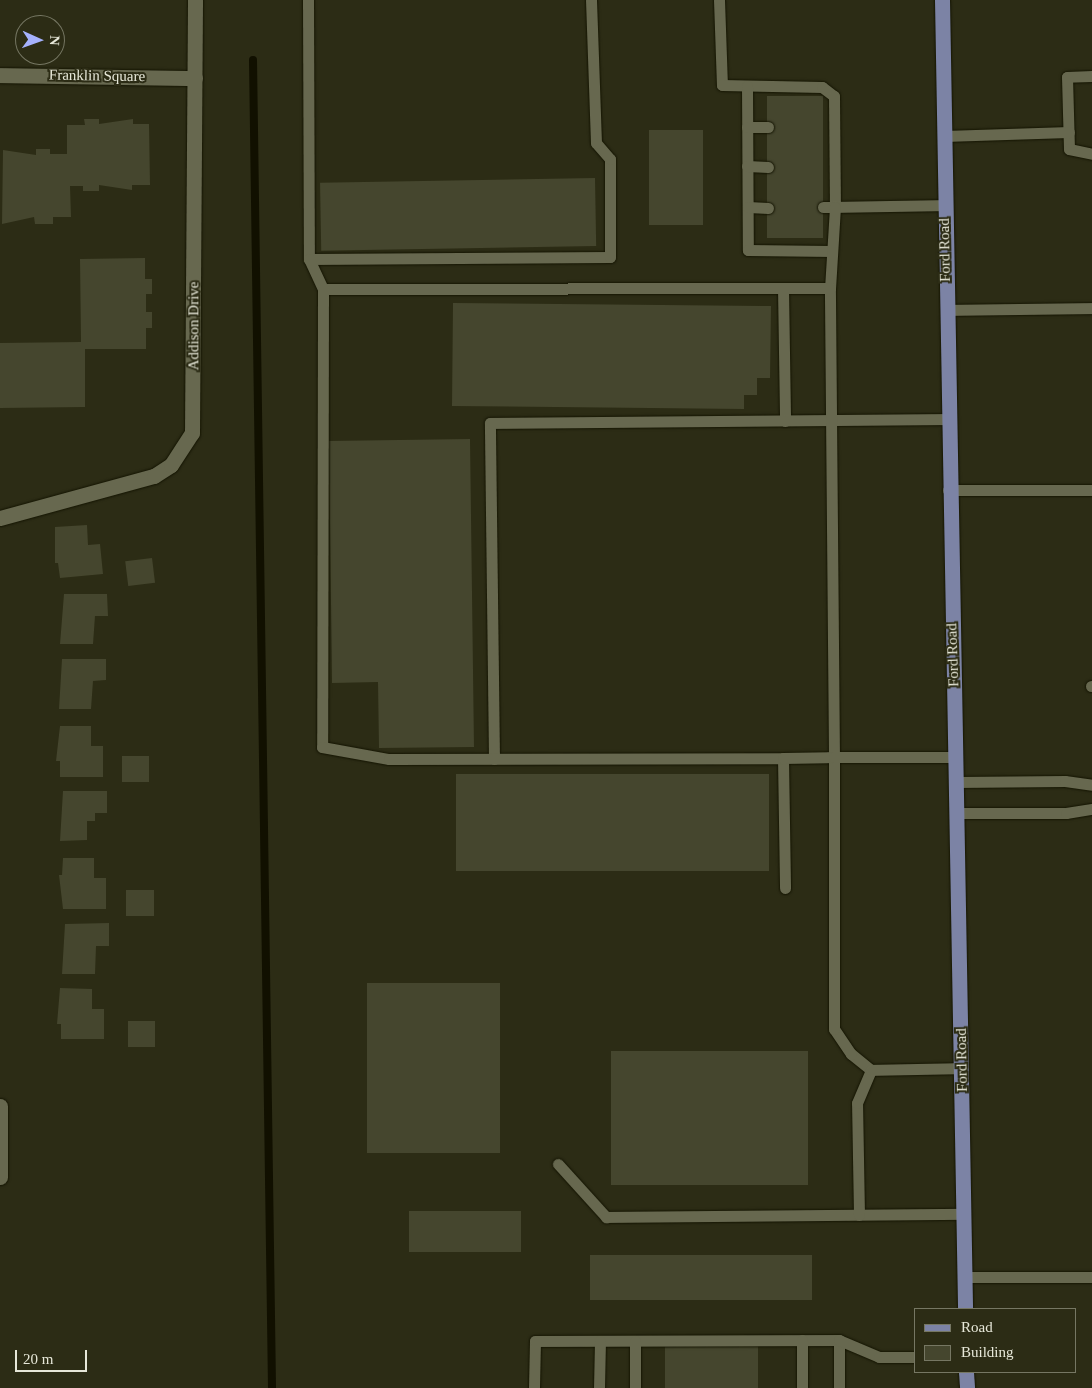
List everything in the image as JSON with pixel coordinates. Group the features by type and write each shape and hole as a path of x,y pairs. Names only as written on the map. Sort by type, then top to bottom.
{"main road":[{"name":"Ford Road","path":"942,0 948,490 963,1068 965,1308"},
{"path":"966,1373 967,1388"}],"street":[{"name":"Addison Drive","path":"0,518 154,476 171,465 192,433 195,0"},
{"name":"Franklin Square","path":"0,75 195,78"},
{"path":"0,1106 0,1177"}],"lane":[{"path":"308,0 310,259 323,289 322,747 388,759 956,757"},
{"path":"310,259 610,257 610,159 596,143 591,0"},
{"path":"719,0 722,85 822,87 834,96 828,127 829,207 832,251 830,288 830,420 834,757 834,1029 851,1054 871,1070 963,1068"},
{"path":"1092,76 1068,77 1069,150 1092,154"},
{"path":"747,86 748,250 832,251"},
{"path":"747,127 768,127"},
{"path":"944,136 1069,132"},
{"path":"747,166 768,167"},
{"path":"829,207 945,206"},
{"path":"748,207 768,208"},
{"path":"783,288 785,420"},
{"path":"323,289 830,288"},
{"path":"946,310 1092,308"},
{"path":"494,758 490,423 947,419"},
{"path":"948,490 1092,490"},
{"path":"783,758 785,888"},
{"path":"956,782 1065,781 1092,785"},
{"path":"957,813 1066,813 1092,809"},
{"path":"859,1216 857,1103 871,1070"},
{"path":"558,1164 606,1217 964,1214"},
{"path":"965,1278 1092,1277"},
{"path":"802,1340 802,1388"},
{"path":"839,1340 839,1388"},
{"path":"534,1388 535,1341 839,1340 879,1357 914,1358"},
{"path":"599,1388 600,1341"},
{"path":"635,1388 636,1341"}],"building":[{"path":"767,96 823,96 823,238 767,238"},
{"path":"84,119 99,119 99,124 133,119 133,124 149,124 150,185 132,185 132,190 99,185 99,191 83,191 83,186 70,186 71,217 53,217 53,224 35,224 34,217 2,224 3,150 36,155 36,149 50,149 50,154 67,154 67,125 85,125"},
{"path":"649,130 703,130 703,225 649,225"},
{"path":"595,178 596,246 321,251 320,183"},
{"path":"145,258 145,279 152,279 152,294 146,294 146,312 152,312 152,328 146,328 146,349 85,349 85,407 0,408 0,343 81,342 80,259"},
{"path":"453,303 771,306 770,378 757,378 757,395 744,395 744,409 452,406"},
{"path":"470,439 474,747 379,748 378,682 332,683 329,441"},
{"path":"87,525 88,545 100,544 103,574 60,578 58,563 55,563 55,527"},
{"path":"152,558 155,583 128,586 125,561"},
{"path":"64,594 107,594 108,616 95,616 93,644 60,644"},
{"path":"62,659 106,659 106,680 93,681 91,709 59,709"},
{"path":"60,726 91,726 91,746 103,746 103,777 60,777 60,761 56,761"},
{"path":"122,756 149,756 149,782 122,782"},
{"path":"456,774 769,774 769,871 456,871"},
{"path":"63,791 107,791 107,813 95,813 95,821 87,821 87,840 60,841"},
{"path":"63,858 94,858 94,878 106,878 106,909 63,909 59,875 62,875"},
{"path":"126,890 154,890 154,916 126,916"},
{"path":"109,923 109,946 96,946 95,974 62,974 65,924"},
{"path":"367,983 500,983 500,1153 367,1153"},
{"path":"60,988 92,989 92,1009 104,1009 104,1039 61,1039 61,1024 57,1024"},
{"path":"128,1021 155,1021 155,1047 128,1047"},
{"path":"611,1051 808,1051 808,1185 611,1185"},
{"path":"409,1211 521,1211 521,1252 409,1252"},
{"path":"590,1255 812,1255 812,1300 590,1300"},
{"path":"665,1346 758,1346 758,1388 665,1388"}],"waterway":[{"path":"253,60 272,1388"}]}
